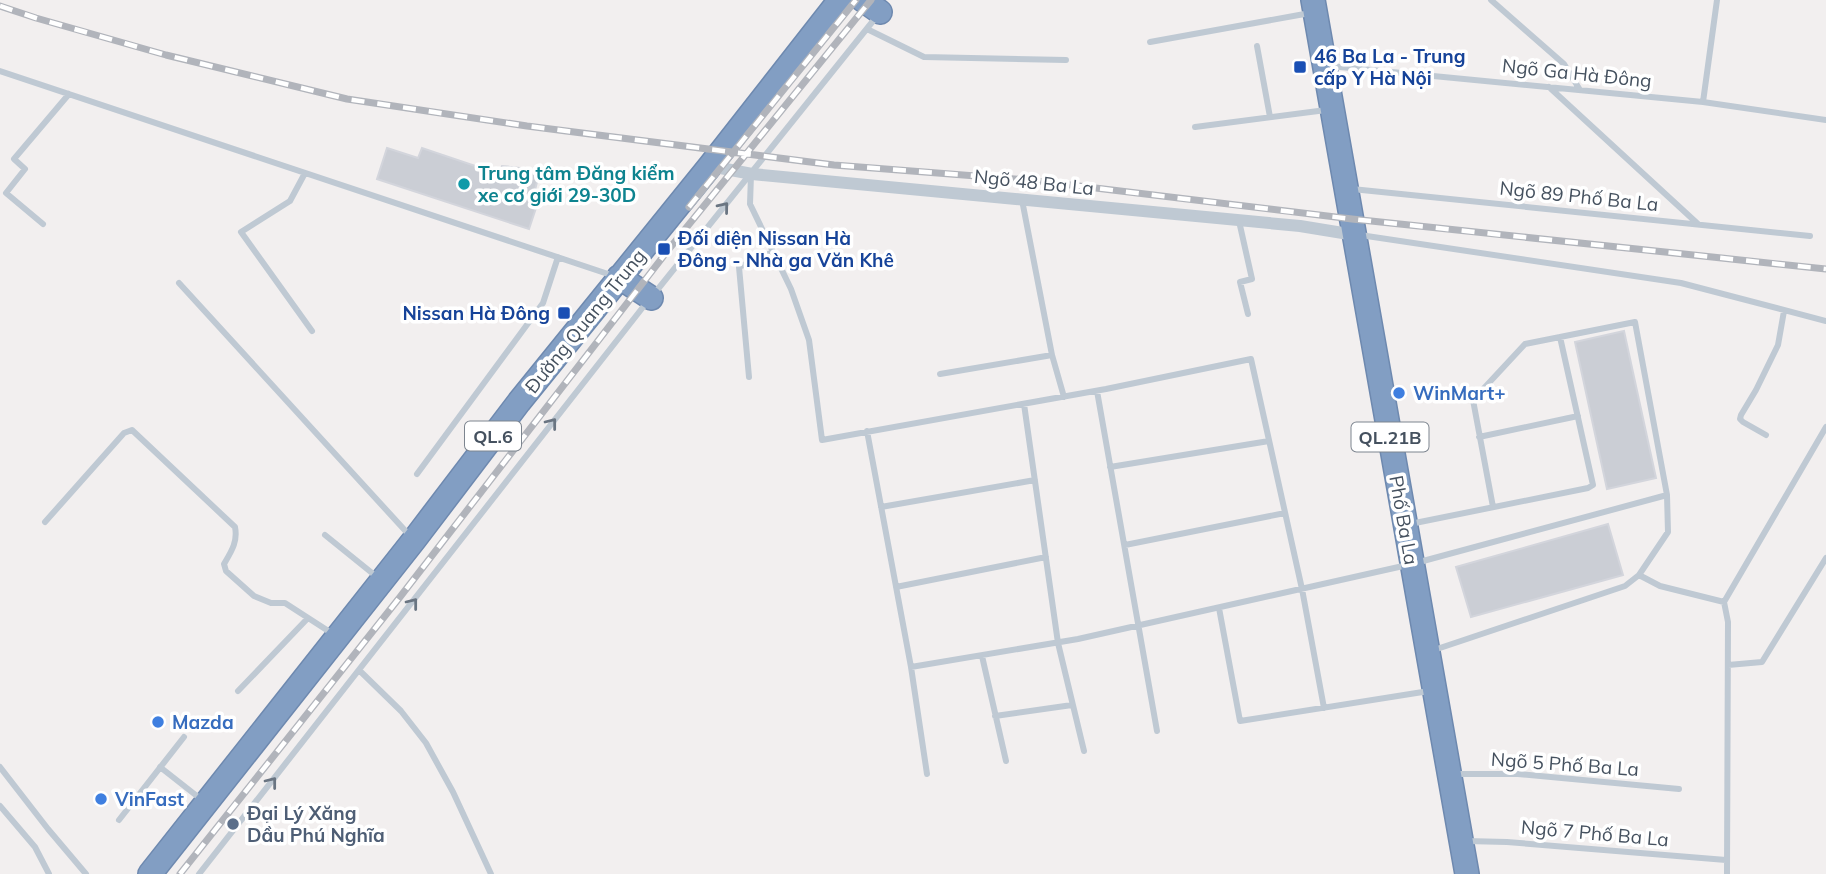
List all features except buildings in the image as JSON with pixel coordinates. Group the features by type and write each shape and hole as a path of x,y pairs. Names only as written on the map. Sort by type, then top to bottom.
{"highway":[{"name":"Đường Quang Trung","path":"150,874 414,540 519,402 840,0"},
{"name":"Phố Ba La","path":"1314,6 1467,874"},
{"path":"620,277 651,298"}],"street":[{"name":"Ngõ 48 Ba La","path":"710,166 752,173 1300,226 1355,235"}],"lane":[{"path":"1491,0 1564,64 1580,90"},
{"path":"1703,102 1717,0"},
{"path":"1150,42 1314,6"},
{"path":"203,873 651,298 752,173 874,12 924,57 1066,60"},
{"path":"1257,46 1270,117"},
{"name":"Ngõ Ga Hà Đông","path":"1324,65 1703,102 1826,120"},
{"path":"0,71 620,277"},
{"path":"1548,86 1698,225"},
{"path":"43,224 6,193 25,169 14,159 69,94"},
{"path":"1195,127 1332,109"},
{"path":"305,173 290,201 241,232 312,331"},
{"path":"752,173 750,205 791,289 809,340 822,440 1097,391 1251,359 1302,589 1324,708"},
{"name":"Ngõ 89 Phố Ba La","path":"1346,188 1810,236"},
{"path":"1022,200 1052,355 1064,397"},
{"path":"1239,221 1252,279 1240,282 1248,314"},
{"path":"1355,235 1681,284 1826,321"},
{"path":"749,377 739,267 773,253"},
{"path":"417,474 543,303 558,257"},
{"path":"178,283 414,540"},
{"path":"1766,435 1740,419 1778,345 1784,310"},
{"path":"1427,652 1625,586 1639,575 1668,532 1667,495 1635,322 1525,344 1472,400 1493,507"},
{"path":"1405,525 1591,487 1593,481 1560,337"},
{"path":"940,374 1052,355"},
{"path":"1097,391 1157,731"},
{"path":"1024,404 1058,643 1084,751"},
{"path":"1479,437 1578,416"},
{"path":"1727,874 1728,622 1724,602 1826,427"},
{"path":"45,522 124,433 132,430 235,527 237,536 223,564 226,571 254,596 271,603 285,603 337,636"},
{"path":"867,431 911,667 927,774"},
{"path":"1110,467 1269,441"},
{"path":"881,507 1035,480"},
{"path":"911,667 1058,643 1220,608 1412,564 1667,495"},
{"path":"1125,545 1285,513"},
{"path":"325,535 382,580"},
{"path":"896,587 1046,557"},
{"path":"1728,665 1762,662 1826,558"},
{"path":"1639,575 1660,586 1724,602"},
{"path":"1220,608 1240,721 1434,690"},
{"path":"238,691 308,618"},
{"path":"982,656 1006,761"},
{"path":"360,671 401,711 426,743 453,792 491,874"},
{"path":"995,716 1072,705"},
{"path":"119,820 184,737"},
{"path":"0,767 86,874"},
{"path":"160,767 206,803"},
{"name":"Ngõ 5 Phố Ba La","path":"1449,774 1518,774 1679,789"},
{"path":"0,806 35,847 49,874"},
{"name":"Ngõ 7 Phố Ba La","path":"1461,841 1507,842 1727,860"}],"railway":[{"path":"689,207 856,0"},
{"path":"180,874 400,597 669,249 871,0"},
{"path":"0,6 166,55 347,99 527,126 834,165 1029,180 1352,219 1826,269"}],"place":[{"name":"46 Ba La - Trung cấp Y Hà Nội","path":"1300,67"},
{"name":"Trung tâm Đăng kiểm xe cơ giới 29-30D","path":"464,184"},
{"name":"Đối diện Nissan Hà Đông - Nhà ga Văn Khê","path":"664,249"},
{"name":"Nissan Hà Đông","path":"564,313"},
{"name":"WinMart+","path":"1399,393"},
{"name":"Mazda","path":"158,722"},
{"name":"VinFast","path":"101,799"},
{"name":"Đại Lý Xăng Dầu Phú Nghĩa","path":"233,824"}]}
